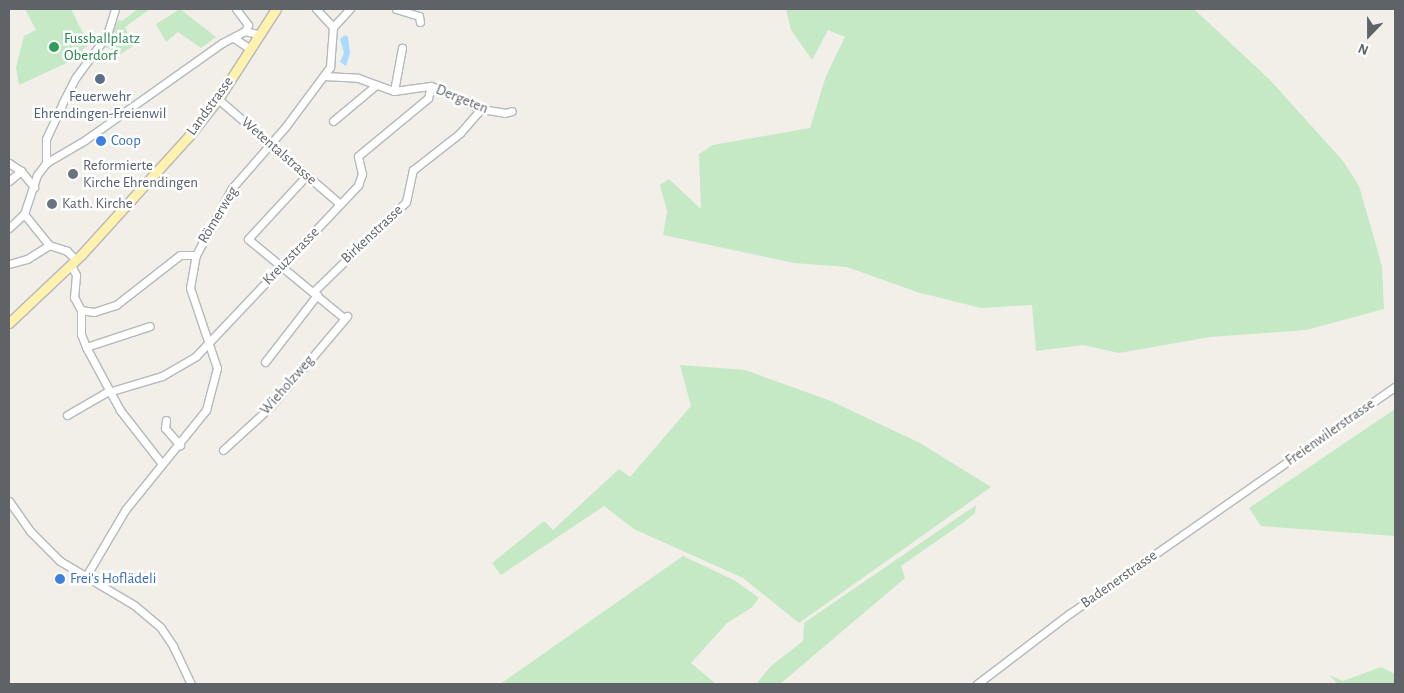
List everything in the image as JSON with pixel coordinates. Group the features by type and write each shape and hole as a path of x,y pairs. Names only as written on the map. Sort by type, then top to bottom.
{"main road":[{"name":"Landstrasse","path":"9,323 74,262 161,168 218,99 257,34 276,9"}],"street":[{"path":"46,162 46,139 76,77 107,35 115,9"},
{"path":"9,228 24,214 37,175 46,162 85,140 222,43 246,31 248,25 236,9"},
{"path":"316,9 333,27 350,9"},
{"path":"396,9 419,16 420,22"},
{"name":"Römerweg","path":"85,578 125,510 162,464 197,426 212,395 217,368 190,288 196,255 232,188 271,143 330,67 333,27"},
{"path":"246,31 257,34"},
{"path":"234,38 249,48"},
{"path":"394,90 402,48"},
{"name":"Dergeten","path":"324,76 358,78 394,90 431,86 481,108 505,113 512,110"},
{"path":"333,121 376,84"},
{"name":"Kreuzstrasse","path":"67,415 109,391 169,372 196,356 361,180 358,156 428,98 431,86"},
{"name":"Wetentalstrasse","path":"218,99 340,204"},
{"name":"Birkenstrasse","path":"265,362 315,293 406,202 413,170 464,129 481,108"},
{"path":"9,163 21,171 34,187"},
{"path":"9,181 21,171"},
{"path":"307,175 248,239 315,293"},
{"path":"24,214 49,245 67,251 74,262 76,275 74,297 81,310 81,334 86,347 109,391 133,429 162,464"},
{"path":"9,264 27,259 49,245"},
{"path":"81,310 94,312 116,305 180,255 196,255"},
{"name":"Wieholzweg","path":"223,450 270,406 346,317 315,293"},
{"path":"86,347 150,326"},
{"name":"Freienwilerstrasse","path":"1265,477 1395,388"},
{"path":"166,420 165,428 180,445"},
{"name":"Badenerstrasse","path":"977,684 1012,654 1265,477"},
{"path":"9,501 45,548 85,578 134,605 161,628 174,646 191,684"}],"green space":[{"name":"Fussballplatz Oberdorf","path":"25,9 71,9 89,45 82,50 84,55 19,85 16,67 24,36 36,30"},
{"path":"138,9 150,9 125,27 133,46 121,54 105,47 118,20 122,21"},
{"path":"180,9 216,37 201,48 178,32 166,42 156,24"},
{"path":"786,9 1194,9 1269,79 1343,161 1359,186 1382,266 1384,309 1306,330 1210,337 1119,353 1083,345 1036,351 1032,305 981,308 917,292 847,267 794,263 663,235 667,211 660,185 669,179 701,209 699,154 713,145 810,128 826,76 845,37 828,30 812,60 791,30"},
{"path":"680,365 745,370 831,401 920,443 991,487 799,623 743,578 634,529 604,506 501,575 492,563 544,521 553,530 619,469 630,477 691,406"},
{"path":"1395,409 1395,536 1261,526 1249,508"},
{"path":"976,505 975,513 964,522 901,566 905,578 780,684 756,684 771,666 803,641 804,623"},
{"path":"683,556 734,580 759,598 751,608 727,623 691,663 716,684 500,684"},
{"path":"1381,667 1395,674 1395,684 1338,684 1329,675 1343,681"}],"water":[{"path":"345,35 348,37 350,53 346,66 340,62 344,53 340,39"}],"waterway":[{"path":"9,304 9,314"}],"place":[{"name":"Fussballplatz Oberdorf","path":"54,47"},
{"name":"Feuerwehr Ehrendingen-Freienwil","path":"100,79"},
{"name":"Coop","path":"101,141"},
{"name":"Reformierte Kirche Ehrendingen","path":"73,174"},
{"name":"Kath. Kirche","path":"52,204"},
{"name":"Frei's Hoflädeli","path":"60,579"}]}
